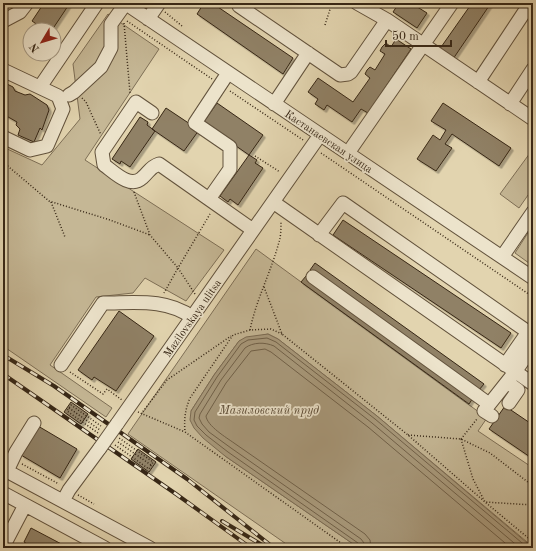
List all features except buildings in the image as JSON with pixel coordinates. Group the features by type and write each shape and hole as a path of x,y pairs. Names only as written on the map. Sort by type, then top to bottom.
{"street":[{"path":"3,21 20,12 27,3"},
{"path":"40,87 97,3"},
{"path":"71,94 101,67 111,48 111,24 125,3"},
{"name":"Кастанаевская улица","path":"125,3 533,278"},
{"path":"241,3 238,6 340,75 348,74 354,69 387,20"},
{"path":"348,153 422,44 452,3"},
{"path":"360,4 387,20 533,119"},
{"path":"148,19 163,5"},
{"path":"478,82 529,5"},
{"path":"274,104 308,52"},
{"path":"510,104 533,69"},
{"path":"3,70 58,96 63,109 47,146 30,150 3,137"},
{"path":"212,201 230,169 230,147 195,123 228,73"},
{"path":"152,113 136,102 102,152 104,165 127,181 135,182 142,178 152,166 159,164 253,230"},
{"name":"Mazilovskaya ulitsa","path":"66,495 320,135"},
{"path":"273,202 313,228 509,373 533,384"},
{"path":"313,228 343,203 528,332 509,373 488,410 313,277"},
{"path":"502,257 533,212"},
{"path":"61,365 103,303 158,303 184,312 192,317"},
{"path":"509,373 533,346"},
{"path":"509,373 518,390 509,403"},
{"path":"34,423 9,468 3,494 105,548"},
{"path":"9,468 66,495 150,548"},
{"path":"3,546 25,505"}],"path":[{"path":"325,25 332,3"},
{"path":"163,5 164,12 182,26"},
{"path":"124,19 131,109"},
{"path":"71,94 86,102 102,138"},
{"path":"255,156 282,174"},
{"path":"3,162 52,202 110,220 150,235"},
{"path":"135,182 134,192 150,235 178,268 196,296"},
{"path":"158,303 178,268 212,201"},
{"path":"52,202 65,237"},
{"path":"250,330 254,312 279,241 282,217"},
{"path":"264,286 282,334"},
{"path":"348,548 185,432 141,414 167,380 233,335 250,330 271,329 282,334 408,435 533,542"},
{"path":"185,432 184,419 190,398 233,335"},
{"path":"61,365 103,394 106,389 122,400"},
{"path":"69,408 71,405 103,427"},
{"path":"69,408 85,419"},
{"path":"69,408 67,411 98,433"},
{"path":"461,439 488,410"},
{"path":"408,435 461,439 490,453 533,486"},
{"path":"118,437 153,462 151,466"},
{"path":"461,439 473,478 485,502"},
{"path":"113,444 148,469 151,466"},
{"path":"134,454 151,466"},
{"path":"9,468 66,495 94,504"},
{"path":"485,502 533,505"}],"shaded area":[{"path":"108,14 159,49 85,160 224,250 186,301 145,278 133,293 96,297 50,365 112,408 106,417 3,346 3,147 42,165 80,119 73,64"},
{"path":"530,153 533,156 533,188 519,208 500,194"},
{"path":"533,225 533,266 515,253"},
{"path":"256,249 487,418 478,431 533,468 533,547 377,416 278,339 268,334 239,341 214,375 191,411 225,456 359,548 292,548 128,434"}],"water":[{"name":"Мазиловский пруд","path":"268,334 278,339 377,416 533,548 359,548 225,456 203,438 194,428 190,420 191,411 214,375 239,341 246,337"}],"railway":[{"path":"3,355 54,386 187,479 274,548"},
{"path":"3,374 251,548"},
{"path":"222,521 267,548"}]}
